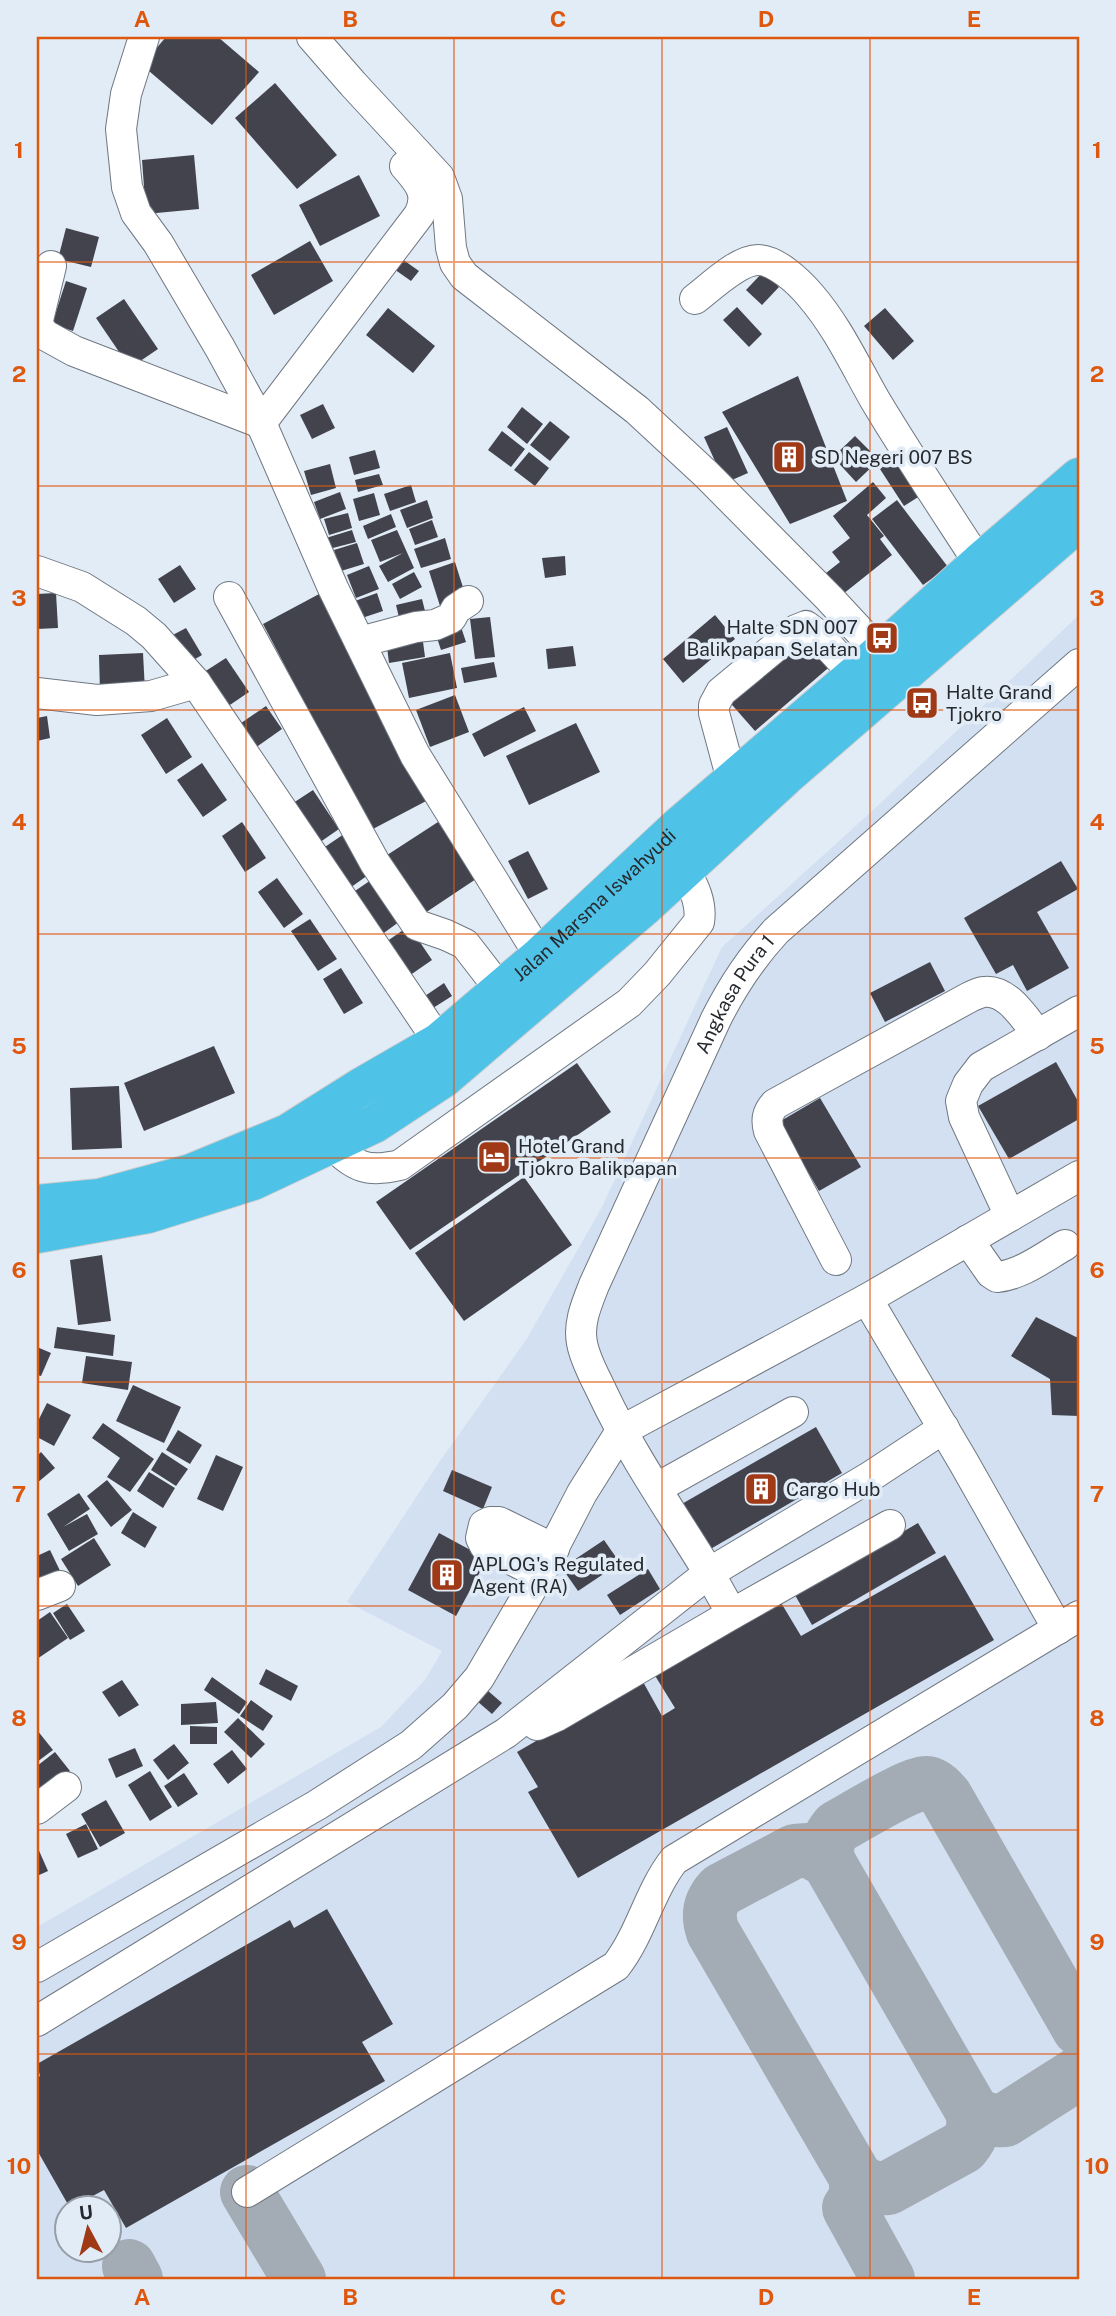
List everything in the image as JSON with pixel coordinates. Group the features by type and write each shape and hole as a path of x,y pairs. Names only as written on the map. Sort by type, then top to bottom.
{"highway":[{"name":"Jalan Marsma Iswahyudi","path":"37,1204 99,1198 191,1173 288,1133 360,1087 439,1042 499,988 540,956 678,827 1079,477"},
{"name":"Jalan Marsma Iswahyudi","path":"37,1234 148,1214 253,1181 374,1124 444,1078 645,906 786,776 1079,522"}],"street":[{"path":"144,37 126,94 122,117 127,187 136,213 158,243 261,423 333,588 424,770 540,956"},
{"path":"261,423 425,204 425,196 412,175 289,37"},
{"path":"312,37 439,177 447,199 451,248 464,276 636,410 706,474 829,598 867,664"},
{"path":"695,299 739,265 760,260 771,263 809,294 829,321 979,563"},
{"path":"51,266 38,320 38,326 45,335 74,351 261,423"},
{"path":"37,571 82,587 141,625 196,683 439,1042"},
{"path":"229,597 375,863 402,905 421,928 465,944 499,988"},
{"path":"360,642 435,625 451,618 458,607 468,601"},
{"path":"732,780 714,712 717,697 730,684 796,630 806,626 867,664"},
{"name":"Angkasa Pura 1","path":"732,1614 621,1432 582,1343 585,1308 735,982 752,957 776,931 1079,664"},
{"path":"37,694 97,701 151,696 196,683"},
{"path":"331,1144 352,1163 379,1170 400,1165 629,1003 657,974 699,922 696,890 684,870"},
{"path":"836,1260 769,1131 766,1121 775,1104 983,992 994,993 1011,1002 1038,1035"},
{"path":"1010,1216 964,1117 961,1101 968,1084 981,1067 1079,1011"},
{"path":"37,1967 317,1805 411,1745 455,1706 479,1678 547,1562 582,1493 621,1432 867,1299 1079,1175"},
{"path":"968,1240 997,1278 1029,1266 1065,1245"},
{"path":"247,2192 616,1966 628,1951 664,1873 674,1860 1069,1623 944,1428 867,1299"},
{"path":"657,1488 793,1412"},
{"path":"37,2021 506,1733 709,1573 868,1478 944,1428"},
{"path":"506,1733 537,1725 557,1716 890,1525"},
{"path":"37,1809 66,1787"}],"shaded area":[{"path":"1079,615 1079,2279 37,2279 37,1927 381,1727 425,1680 442,1651 347,1602 440,1461 526,1340 602,1207 722,947 871,812"}],"building":[{"path":"166,37 218,37 259,72 212,125 142,65"},
{"path":"275,83 337,155 297,189 235,118"},
{"path":"194,155 199,209 146,214 142,160"},
{"path":"359,175 380,216 320,246 299,205"},
{"path":"66,228 99,237 91,267 58,259"},
{"path":"310,241 333,281 274,315 251,275"},
{"path":"402,259 419,271 411,281 394,269"},
{"path":"763,272 779,287 762,305 746,290"},
{"path":"66,281 87,288 73,331 52,324"},
{"path":"124,299 158,349 130,368 96,318"},
{"path":"737,307 762,334 749,347 723,320"},
{"path":"388,308 435,346 413,373 366,335"},
{"path":"885,308 914,341 893,360 864,326"},
{"name":"SD Negeri 007 BS","path":"798,376 847,501 790,524 722,412"},
{"path":"323,404 335,428 312,439 300,415"},
{"path":"522,407 543,424 527,444 507,427"},
{"path":"550,421 570,437 550,461 530,445"},
{"path":"727,427 748,473 725,483 704,437"},
{"path":"502,431 525,449 511,467 488,450"},
{"path":"855,436 879,460 856,482 833,457"},
{"path":"375,450 380,468 354,475 349,457"},
{"path":"529,452 549,468 535,486 514,470"},
{"path":"897,454 923,494 904,506 878,466"},
{"path":"330,464 336,488 311,495 304,471"},
{"path":"379,474 383,485 358,492 355,480"},
{"path":"873,482 886,498 867,515 884,536 880,539 892,555 838,598 821,577 840,562 832,552 850,538 833,516"},
{"path":"411,485 416,502 390,511 384,494"},
{"path":"340,492 346,509 320,519 314,502"},
{"path":"374,493 380,515 359,521 353,499"},
{"path":"427,500 433,518 407,528 400,510"},
{"path":"897,500 948,567 923,585 872,519"},
{"path":"348,513 352,528 329,535 324,519"},
{"path":"391,514 396,527 368,539 363,526"},
{"path":"432,520 438,537 415,545 409,529"},
{"path":"352,530 356,542 329,549 326,538"},
{"path":"397,530 414,568 388,582 379,566 403,553 380,562 371,540"},
{"path":"445,538 451,559 421,568 414,549"},
{"path":"357,543 364,564 341,571 334,550"},
{"path":"565,556 566,575 545,578 542,558"},
{"path":"455,562 466,597 440,606 429,571"},
{"path":"180,565 196,589 174,603 158,579"},
{"path":"369,566 379,589 356,598 347,575"},
{"path":"414,572 422,587 400,599 392,584"},
{"path":"56,593 58,628 37,629 37,594"},
{"path":"321,593 430,799 371,830 263,624"},
{"path":"377,593 383,611 362,618 355,601"},
{"path":"422,599 427,619 401,626 396,605"},
{"path":"715,615 735,639 683,683 663,659"},
{"path":"490,617 495,657 475,659 470,619"},
{"path":"460,624 466,642 441,650 435,632"},
{"path":"186,628 202,655 185,665 169,637"},
{"path":"805,630 834,663 755,731 726,698"},
{"path":"422,634 425,657 389,663 386,639"},
{"path":"573,646 576,666 548,669 546,649"},
{"path":"143,653 145,691 100,693 99,655"},
{"path":"450,653 457,688 409,698 402,663"},
{"path":"226,658 249,692 224,709 201,674"},
{"path":"494,662 497,677 464,683 461,668"},
{"path":"455,695 469,732 430,747 416,710"},
{"path":"266,706 282,729 248,753 231,730"},
{"path":"524,707 536,731 484,757 472,734"},
{"path":"47,716 50,738 37,741 37,718"},
{"path":"167,718 192,757 166,774 141,735"},
{"path":"576,723 600,772 529,805 506,756"},
{"path":"202,763 227,800 203,817 177,780"},
{"path":"313,790 339,829 313,847 287,807"},
{"path":"242,822 266,858 245,872 222,836"},
{"path":"438,822 476,879 419,917 381,859"},
{"path":"344,834 371,873 347,890 319,851"},
{"path":"528,851 548,889 528,899 508,861"},
{"path":"1061,861 1078,889 1037,912 1069,968 1027,991 1013,965 996,974 964,918"},
{"path":"277,878 303,914 284,928 258,892"},
{"path":"374,878 403,919 381,935 352,893"},
{"path":"310,919 337,959 318,971 291,931"},
{"path":"409,926 432,960 406,978 383,944"},
{"path":"930,962 945,991 885,1022 870,993"},
{"path":"341,968 363,1003 344,1014 323,979"},
{"path":"444,983 452,996 433,1008 425,996"},
{"path":"214,1046 235,1093 144,1131 124,1083"},
{"path":"1056,1062 1079,1103 1079,1119 1009,1159 978,1106"},
{"name":"Hotel Grand Tjokro Balikpapan","path":"577,1063 611,1112 410,1250 376,1202"},
{"path":"119,1086 122,1148 72,1150 70,1088"},
{"path":"820,1098 861,1167 819,1191 779,1122"},
{"path":"524,1177 572,1245 464,1321 415,1253"},
{"path":"102,1255 111,1321 78,1325 70,1260"},
{"path":"1036,1317 1076,1337 1079,1336 1079,1416 1052,1415 1050,1379 1011,1356"},
{"path":"57,1327 115,1335 113,1356 54,1348"},
{"path":"37,1347 51,1353 41,1376 37,1375"},
{"path":"86,1356 132,1362 128,1390 82,1383"},
{"path":"133,1385 181,1407 164,1443 116,1421"},
{"path":"47,1403 71,1415 54,1446 37,1437 37,1423"},
{"path":"103,1423 154,1459 130,1492 107,1477 120,1458 92,1438"},
{"name":"Cargo Hub","path":"816,1427 842,1473 707,1551 680,1505"},
{"path":"178,1430 202,1445 190,1464 166,1450"},
{"path":"41,1452 55,1468 37,1483 37,1456"},
{"path":"162,1452 188,1469 176,1486 151,1470"},
{"path":"216,1455 243,1467 223,1511 197,1499"},
{"path":"452,1470 492,1487 483,1509 443,1491"},
{"path":"149,1472 175,1488 163,1508 137,1491"},
{"path":"107,1480 132,1510 111,1527 87,1496"},
{"path":"79,1493 90,1509 63,1527 87,1514 98,1534 69,1551 47,1514"},
{"path":"133,1512 157,1527 145,1548 121,1533"},
{"path":"918,1523 936,1553 812,1625 795,1595"},
{"name":"APLOG's Regulated Agent (RA)","path":"439,1533 487,1559 456,1616 408,1590"},
{"path":"94,1538 111,1565 78,1586 61,1559"},
{"path":"604,1540 620,1563 578,1591 562,1568"},
{"path":"50,1550 63,1577 37,1590 37,1556"},
{"path":"945,1555 994,1640 578,1878 528,1792 538,1787 517,1752 642,1680 662,1716 675,1708 654,1674 780,1601 801,1636"},
{"path":"648,1569 660,1589 620,1615 607,1595"},
{"path":"67,1604 85,1631 70,1640 53,1613"},
{"path":"50,1612 68,1638 37,1659 37,1621"},
{"path":"266,1669 298,1686 291,1701 259,1684"},
{"path":"212,1677 247,1702 239,1714 204,1690"},
{"path":"122,1680 139,1705 119,1717 102,1692"},
{"path":"487,1690 502,1703 492,1714 477,1701"},
{"path":"251,1700 273,1716 263,1731 240,1716"},
{"path":"216,1702 218,1723 181,1725 181,1704"},
{"path":"238,1718 265,1744 251,1758 224,1732"},
{"path":"190,1726 217,1727 217,1744 190,1744"},
{"path":"37,1730 53,1750 37,1762"},
{"path":"174,1744 189,1763 168,1780 153,1760"},
{"path":"135,1748 143,1766 116,1778 108,1759"},
{"path":"232,1750 247,1769 228,1784 213,1764"},
{"path":"55,1752 70,1771 39,1796 37,1766"},
{"path":"150,1771 172,1807 150,1821 128,1785"},
{"path":"184,1773 198,1794 178,1807 164,1786"},
{"path":"106,1800 125,1833 100,1847 81,1814"},
{"path":"86,1824 98,1849 78,1858 66,1834"},
{"path":"37,1846 48,1871 37,1876"},
{"path":"327,1909 393,2024 362,2042 385,2081 126,2228 122,2221 122,2194 106,2194 104,2190 96,2194 62,2194 37,2150 37,2078 40,2076 37,2064 290,1920 294,1928"}],"taxiway":[{"path":"828,1861 828,1843 837,1827 910,1787 928,1783 936,1787 946,1797 1079,2029"},
{"path":"855,2176 870,2186 888,2188 963,2147 972,2130 972,2111 828,1861 808,1850 795,1851 721,1890 712,1905 711,1926 855,2176 856,2193 849,2208 888,2279"},
{"path":"972,2111 988,2119 1005,2120 1079,2073"},
{"path":"247,2192 299,2279"},
{"path":"129,2266 136,2279"}],"place":[{"name":"SD Negeri 007 BS","path":"789,457"},
{"name":"Halte SDN 007 Balikpapan Selatan","path":"882,638"},
{"name":"Halte Grand Tjokro","path":"922,703"},
{"name":"Hotel Grand Tjokro Balikpapan","path":"494,1157"},
{"name":"Cargo Hub","path":"761,1489"},
{"name":"APLOG's Regulated Agent (RA)","path":"447,1575"}]}
